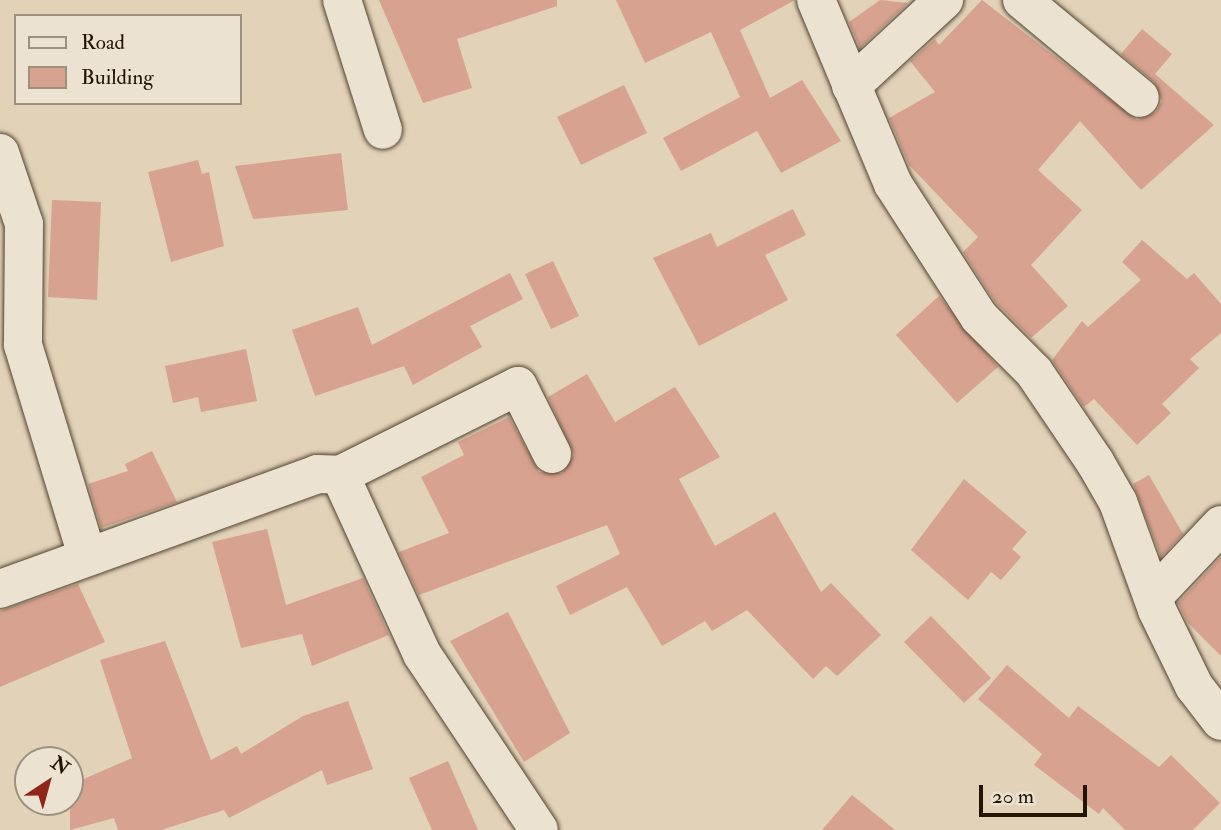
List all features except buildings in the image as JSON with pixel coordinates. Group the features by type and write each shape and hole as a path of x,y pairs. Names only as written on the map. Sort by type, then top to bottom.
{"street":[{"path":"341,0 383,130"},
{"path":"816,0 893,184 979,317 1034,372 1095,462 1118,502 1153,597 1194,686 1221,721"},
{"path":"851,86 944,0"},
{"path":"1021,0 1140,98"},
{"path":"0,153 24,224 23,345 87,556"},
{"path":"0,589 317,474 340,475 518,386 552,454"},
{"path":"340,475 422,654 539,830"},
{"path":"1153,597 1221,525"}]}
